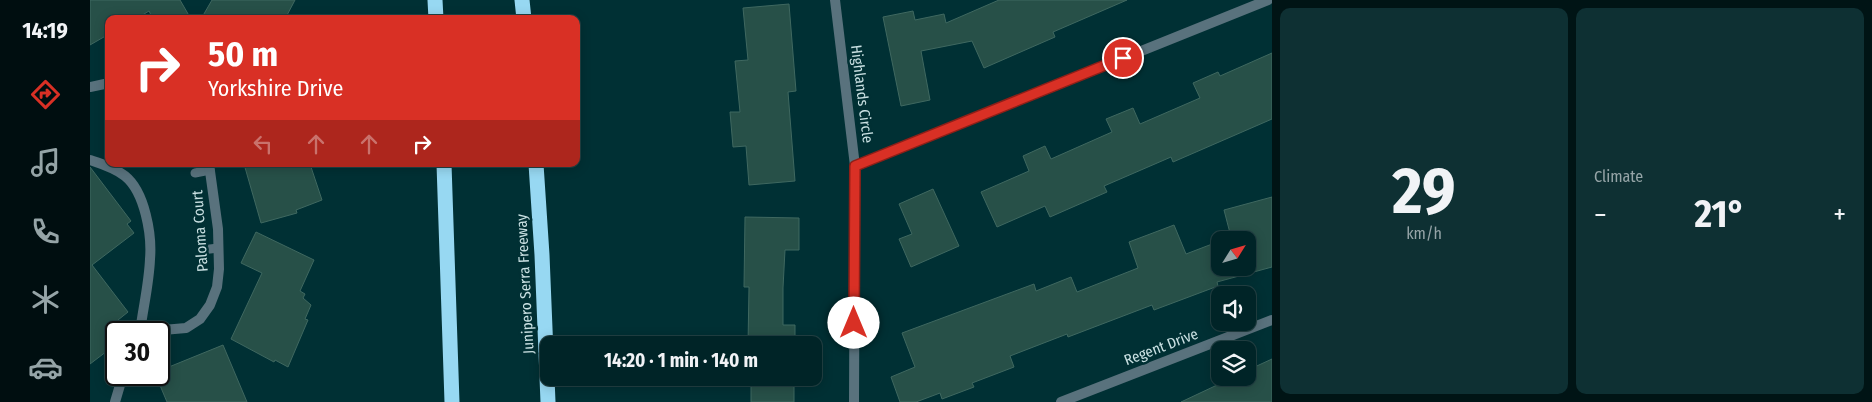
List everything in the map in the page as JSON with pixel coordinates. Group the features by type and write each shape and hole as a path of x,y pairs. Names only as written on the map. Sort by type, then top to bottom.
{"highway":[{"path":"434,0 436,15"},
{"path":"522,0 524,15"},
{"path":"444,167 452,402"},
{"name":"Junipero Serra Freeway","path":"536,167 548,402"}],"street":[{"name":"Highlands Circle","path":"835,0 855,166 854,402"},
{"path":"855,166 1268,0"},
{"path":"90,87 105,83"},
{"path":"90,160 105,165"},
{"path":"110,167 126,177 140,195 148,228 150,258 141,321"},
{"name":"Paloma Court","path":"170,329 186,328 200,319 210,305 217,287 218,229 210,167"},
{"name":"Regent Drive","path":"1061,402 1272,320"},
{"path":"116,402 120,386"}],"lane":[{"path":"195,172 210,167"},
{"path":"202,250 218,248"}],"building":[{"path":"90,0 180,0 189,15 151,15 149,11 142,15 105,15 105,36 90,45"},
{"path":"212,0 295,0 287,15 203,15"},
{"path":"999,0 1127,0 1053,32 1055,37 984,68 972,41 921,51 930,100 901,106 883,17 913,11 915,20 944,14 946,23"},
{"path":"789,4 796,91 788,92 795,181 749,185 746,146 733,147 730,112 740,112 735,61 748,60 743,8"},
{"path":"1272,53 1272,119 1173,162 1171,157 1104,186 1107,192 1050,217 1045,206 997,227 981,192 1029,171 1023,156 1045,146 1051,159 1112,132 1106,119 1133,108 1140,124 1200,98 1193,83 1218,72 1220,76"},
{"path":"90,167 131,221 127,224 134,233 92,265 128,312 119,321 105,321 105,353 90,364"},
{"path":"245,167 311,167 322,200 296,210 297,213 261,223"},
{"path":"933,189 959,246 911,267 899,239 912,234 899,204"},
{"path":"1272,197 1272,267 1256,271 1256,231 1229,231 1224,210"},
{"path":"745,217 799,218 799,250 785,250 783,288 783,325 795,325 795,336 748,336 749,287 744,287"},
{"path":"1174,225 1186,254 1211,244 1211,276 1239,276 1217,282 1218,286 1211,286 1211,289 1154,310 1152,305 1068,337 1067,334 1010,356 1014,367 972,383 974,387 942,399 940,393 916,402 900,402 891,377 915,367 902,333 1034,284 1036,291 1071,277 1077,292 1138,268 1129,242"},
{"path":"256,232 314,260 300,291 305,294 303,298 311,305 305,319 308,320 288,367 275,360 274,362 231,339 262,273 241,263"},
{"path":"223,345 247,402 167,402 160,386 170,386 170,367"},
{"path":"1272,359 1272,402 1181,402 1215,386 1256,386 1256,366"},
{"path":"751,386 794,386 794,402 751,402"}],"route":[{"path":"854,323 855,166 1123,58"}]}
